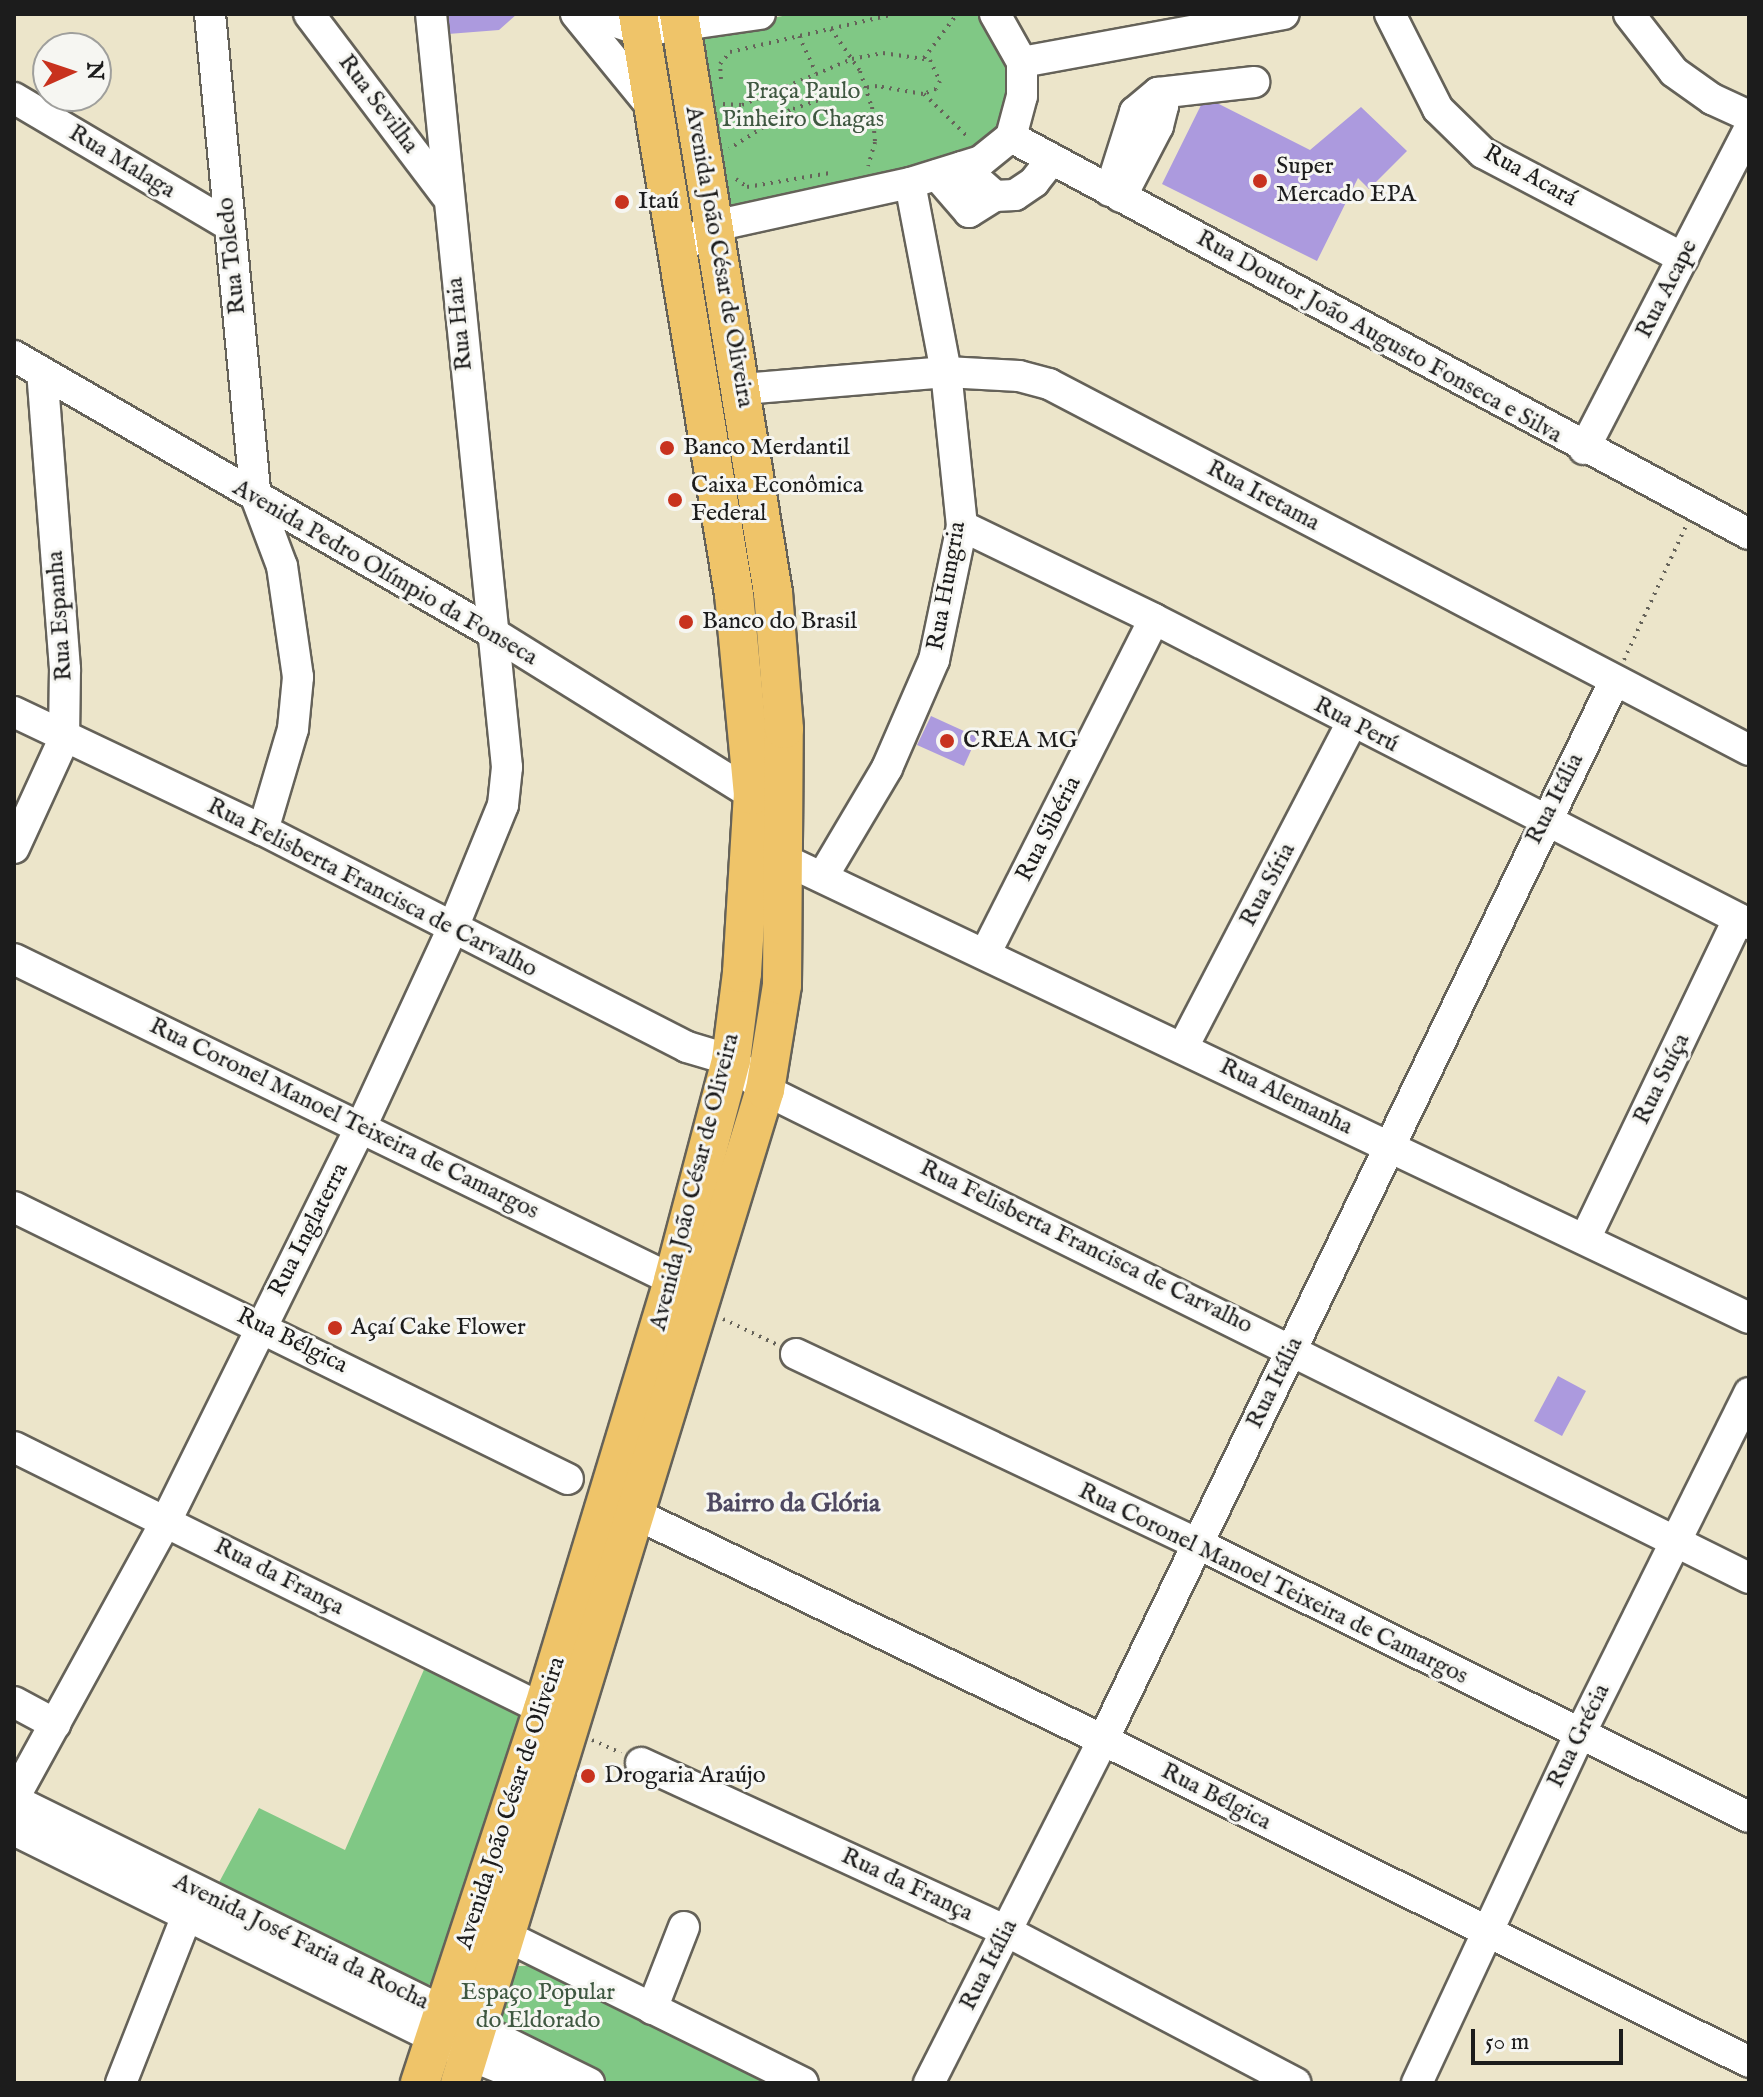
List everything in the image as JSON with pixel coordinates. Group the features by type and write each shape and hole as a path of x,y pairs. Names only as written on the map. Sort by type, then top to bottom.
{"main road":[{"name":"Avenida João César de Oliveira","path":"420,2083 439,2025 636,1514 765,1090 782,985 784,729 773,593 743,389 680,21"},
{"name":"Avenida João César de Oliveira","path":"469,2056 506,1936 557,1720 731,1060 750,889 753,795 734,594 640,22"}],"street":[{"name":"Rua Toledo","path":"210,14 256,497 282,566 298,677 293,729 263,830"},
{"name":"Rua Sevilha","path":"309,14 446,195"},
{"name":"Rua Haia","path":"431,14 446,195 493,633"},
{"path":"576,14 655,111"},
{"path":"593,14 640,22 760,14"},
{"path":"678,250 714,226 981,161 1011,137 1022,96 1022,62 995,14"},
{"path":"1022,62 1221,20 1284,14"},
{"name":"Rua Acará","path":"1390,14 1438,109 1483,153 1683,258"},
{"path":"1629,14 1674,72 1712,99 1749,116"},
{"path":"1116,194 1135,112 1158,93 1254,82"},
{"name":"Rua Malaga","path":"14,98 229,225"},
{"name":"Rua Acape","path":"1584,449 1749,129"},
{"name":"Rua Doutor João Augusto Fonseca e Silva","path":"1011,137 1584,449 1749,534"},
{"path":"943,168 995,196 1015,195 1034,182 1052,159"},
{"name":"Rua Hungria","path":"823,876 887,768 934,660 962,526 946,372 943,168"},
{"name":"Avenida Pedro Olímpio da Fonseca","path":"14,356 493,633 753,795"},
{"name":"Rua Iretama","path":"743,389 946,372 1019,376 1049,384 1749,750"},
{"name":"Rua Espanha","path":"14,848 64,739 65,669 42,373"},
{"name":"Rua Perú","path":"962,526 1154,619 1543,822 1744,921"},
{"name":"Rua Sibéria","path":"985,954 1154,619"},
{"name":"Rua Inglaterra","path":"14,1799 166,1521 361,1127 452,930 503,805 507,767 493,633"},
{"name":"Rua Itália","path":"929,2083 1103,1740 1543,822 1615,680"},
{"name":"Rua Felisberta Francisca de Carvalho","path":"14,712 64,739 263,830 452,930 687,1047 731,1060 765,1090 1293,1348 1749,1578"},
{"name":"Rua Síria","path":"1183,1047 1352,723"},
{"path":"785,860 823,876"},
{"name":"Rua Alemanha","path":"823,876 1749,1318"},
{"name":"Rua Suíça","path":"1585,1239 1744,921"},
{"name":"Rua Coronel Manoel Teixeira de Camargos","path":"14,959 673,1280"},
{"path":"717,1111 743,1092 765,1090"},
{"name":"Rua Bélgica","path":"14,1207 568,1479"},
{"name":"Rua Coronel Manoel Teixeira de Camargos","path":"796,1354 1196,1543 1579,1736 1749,1817"},
{"name":"Rua Grécia","path":"1417,2083 1579,1736 1749,1393"},
{"name":"Rua da França","path":"14,1447 557,1720"},
{"name":"Rua Bélgica","path":"636,1514 1103,1740 1749,2062"},
{"path":"14,1702 55,1724"},
{"name":"Rua da França","path":"641,1763 1006,1931 1296,2083"},
{"name":"Avenida José Faria da Rocha","path":"14,1799 439,2025 469,2056 538,2083"},
{"name":"Avenida José Faria da Rocha","path":"14,1830 188,1913 439,2025"},
{"path":"121,2083 188,1913"},
{"path":"652,2009 684,1927"},
{"path":"506,1936 803,2083"},
{"name":"Avenida José Faria da Rocha","path":"469,2056 589,2083"}],"path":[{"path":"721,85 720,64 730,52 894,14"},
{"path":"924,58 957,14"},
{"path":"831,28 866,87 875,142 868,166"},
{"path":"799,36 817,74"},
{"path":"723,104 742,105 852,59 902,53 924,58 937,68 940,81 936,89 923,94 866,87 790,110 729,149"},
{"path":"722,94 724,118"},
{"path":"923,94 973,143 943,168"},
{"path":"726,134 731,159"},
{"path":"853,169 883,164"},
{"path":"734,170 736,180 747,187 838,172"},
{"path":"1615,680 1696,506"},
{"path":"699,1307 796,1354"},
{"path":"557,1720 641,1763"}],"green space":[{"name":"Praça Paulo Pinheiro Chagas","path":"792,14 989,14 1015,60 999,143 959,162 725,218 691,35"},
{"path":"426,1665 524,1713 434,1983 414,1989 216,1888 259,1808 345,1850"},
{"name":"Espaço Popular do Eldorado","path":"545,1965 773,2083 606,2083 482,2025 499,1967"}],"building":[{"path":"447,14 517,14 499,30 448,34"},
{"name":"Super Mercado EPA","path":"1205,97 1310,150 1361,107 1407,151 1369,189 1358,178 1317,261 1162,184"},
{"name":"CREA MG","path":"931,716 977,737 964,766 917,745"},
{"path":"1558,1376 1586,1391 1562,1436 1534,1421"}],"place":[{"name":"Super Mercado EPA","path":"1260,181"},
{"name":"Itaú","path":"622,202"},
{"name":"Banco Merdantil","path":"667,448"},
{"name":"Caixa Econômica Federal","path":"675,500"},
{"name":"Banco do Brasil","path":"686,622"},
{"name":"CREA MG","path":"947,741"},
{"name":"Açaí Cake Flower","path":"335,1328"},
{"name":"Drogaria Araújo","path":"588,1776"}],"district":[{"name":"Bairro da Glória","path":"793,1504"}]}
